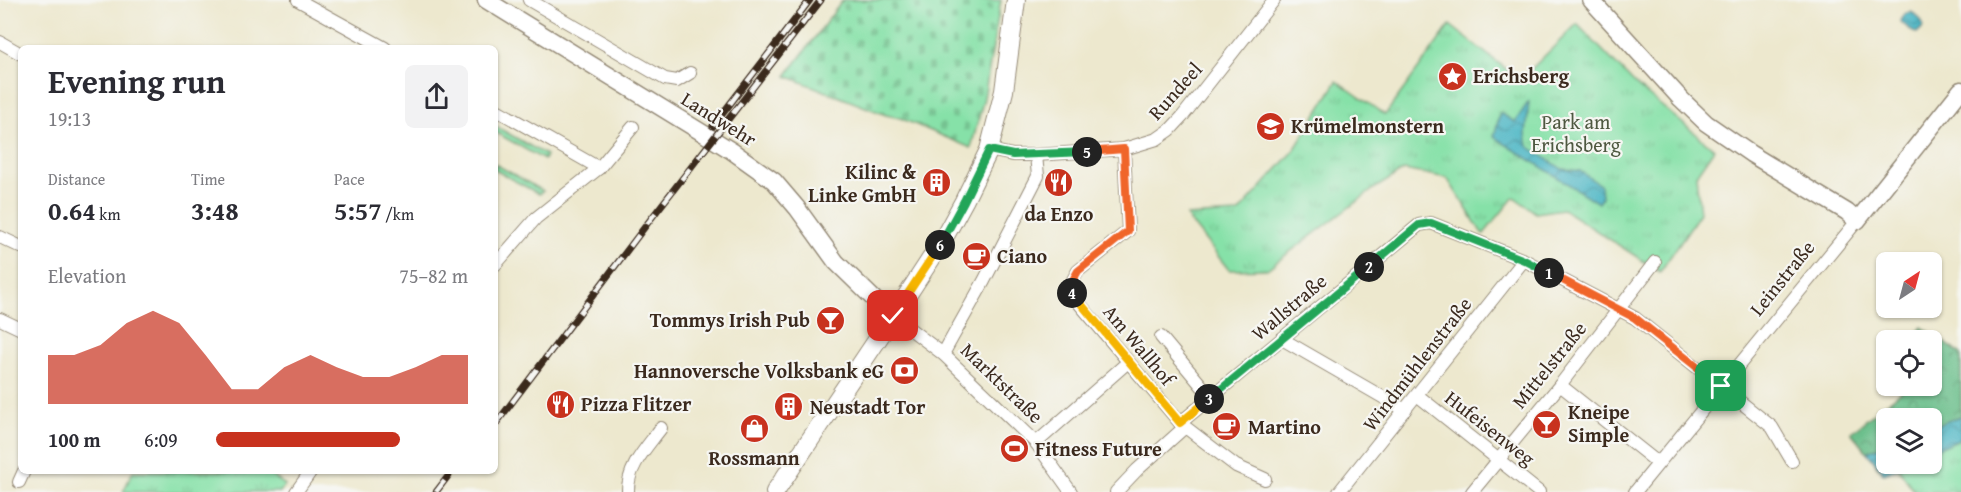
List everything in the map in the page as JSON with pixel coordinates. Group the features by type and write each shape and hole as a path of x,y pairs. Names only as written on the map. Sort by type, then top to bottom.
{"main road":[{"path":"775,492 945,236 989,150 1004,91 1016,0"}],"street":[{"path":"298,0 380,45"},
{"name":"Landwehr","path":"486,0 732,151 774,181 798,208 836,262 893,316"},
{"name":"Landwehr","path":"529,0 665,79 677,81 690,73"},
{"name":"Rundeel","path":"989,150 1013,155 1036,155 1124,149 1157,139 1170,130 1182,117 1274,0"},
{"path":"1591,0 1681,99 1706,123 1751,154 1847,212 1857,221"},
{"path":"0,42 18,52"},
{"name":"Leinstraße","path":"1635,492 1961,90"},
{"path":"498,111 599,168"},
{"path":"498,262 536,218 599,168 633,127"},
{"name":"Am Wallhof","path":"1124,149 1128,231 1078,271 1073,280 1072,295 1183,425 1236,466 1265,479"},
{"path":"943,354 1038,176 1036,155"},
{"name":"Wallstraße","path":"1116,492 1210,397 1419,225 1431,223 1524,260"},
{"path":"0,237 18,246"},
{"path":"1524,260 1635,318 1772,427 1792,461"},
{"name":"Windmühlenstraße","path":"1339,492 1524,260"},
{"name":"Mittelstraße","path":"1472,492 1560,385 1655,262"},
{"name":"Marktstraße","path":"893,316 943,354 1036,443 1071,492"},
{"path":"0,319 18,328"},
{"path":"1161,337 1210,397"},
{"path":"1282,339 1405,410"},
{"path":"1036,443 1128,362"},
{"path":"1560,385 1658,463"},
{"name":"Hufeisenweg","path":"1417,395 1539,492"},
{"path":"628,492 628,479 632,468 661,428"},
{"path":"296,492 309,474"}],"green space":[{"path":"843,0 1001,0 984,98 971,148 900,118 886,115 786,76"},
{"name":"Park am Erichsberg","path":"1577,24 1636,85 1714,149 1696,175 1700,213 1660,272 1563,209 1536,213 1514,197 1483,235 1447,178 1404,170 1375,188 1267,269 1229,270 1186,216 1238,213 1293,152 1337,81 1385,115 1450,25 1520,80"},
{"path":"498,128 546,155 544,160 498,134"},
{"path":"498,166 543,191 539,194 498,172"},
{"path":"1942,341 1961,354 1961,416 1942,423 1942,408 1881,408 1896,396 1942,396"},
{"path":"1876,412 1876,448 1867,452 1851,432"},
{"path":"1961,438 1961,492 1915,492 1902,474 1942,474 1942,447"},
{"path":"132,474 270,474 285,485 280,492 123,492"}],"water":[{"path":"1911,12 1922,23 1922,28 1917,33 1900,21 1905,14"},
{"path":"1529,101 1526,135 1528,146 1562,169 1580,171 1601,186 1602,197 1598,203 1494,137 1500,113 1515,122"},
{"path":"1961,416 1961,438 1942,447 1942,423"},
{"path":"1876,448 1876,464 1867,452"}],"railway":[{"path":"713,126 810,0"},
{"path":"498,421 821,0"},
{"path":"436,492 450,474"}],"place":[{"name":"Erichsberg","path":"1452,76"},
{"name":"Krümelmonstern","path":"1270,126"},
{"name":"Kilinc & Linke GmbH","path":"937,183"},
{"name":"da Enzo","path":"1059,183"},
{"name":"Ciano","path":"976,256"},
{"name":"Tommys Irish Pub","path":"831,320"},
{"name":"Hannoversche Volksbank eG","path":"905,371"},
{"name":"Pizza Flitzer","path":"560,404"},
{"name":"Neustadt Tor","path":"789,407"},
{"name":"Kneipe Simple","path":"1547,424"},
{"name":"Martino","path":"1227,427"},
{"name":"Rossmann","path":"754,428"},
{"name":"Fitness Future","path":"1014,449"}],"route":[{"path":"893,316 940,245 989,150 1013,155 1036,155 1124,149 1128,231 1078,271 1073,280 1072,295 1180,423 1424,223 1431,223 1524,260 1635,318 1721,386"}]}
